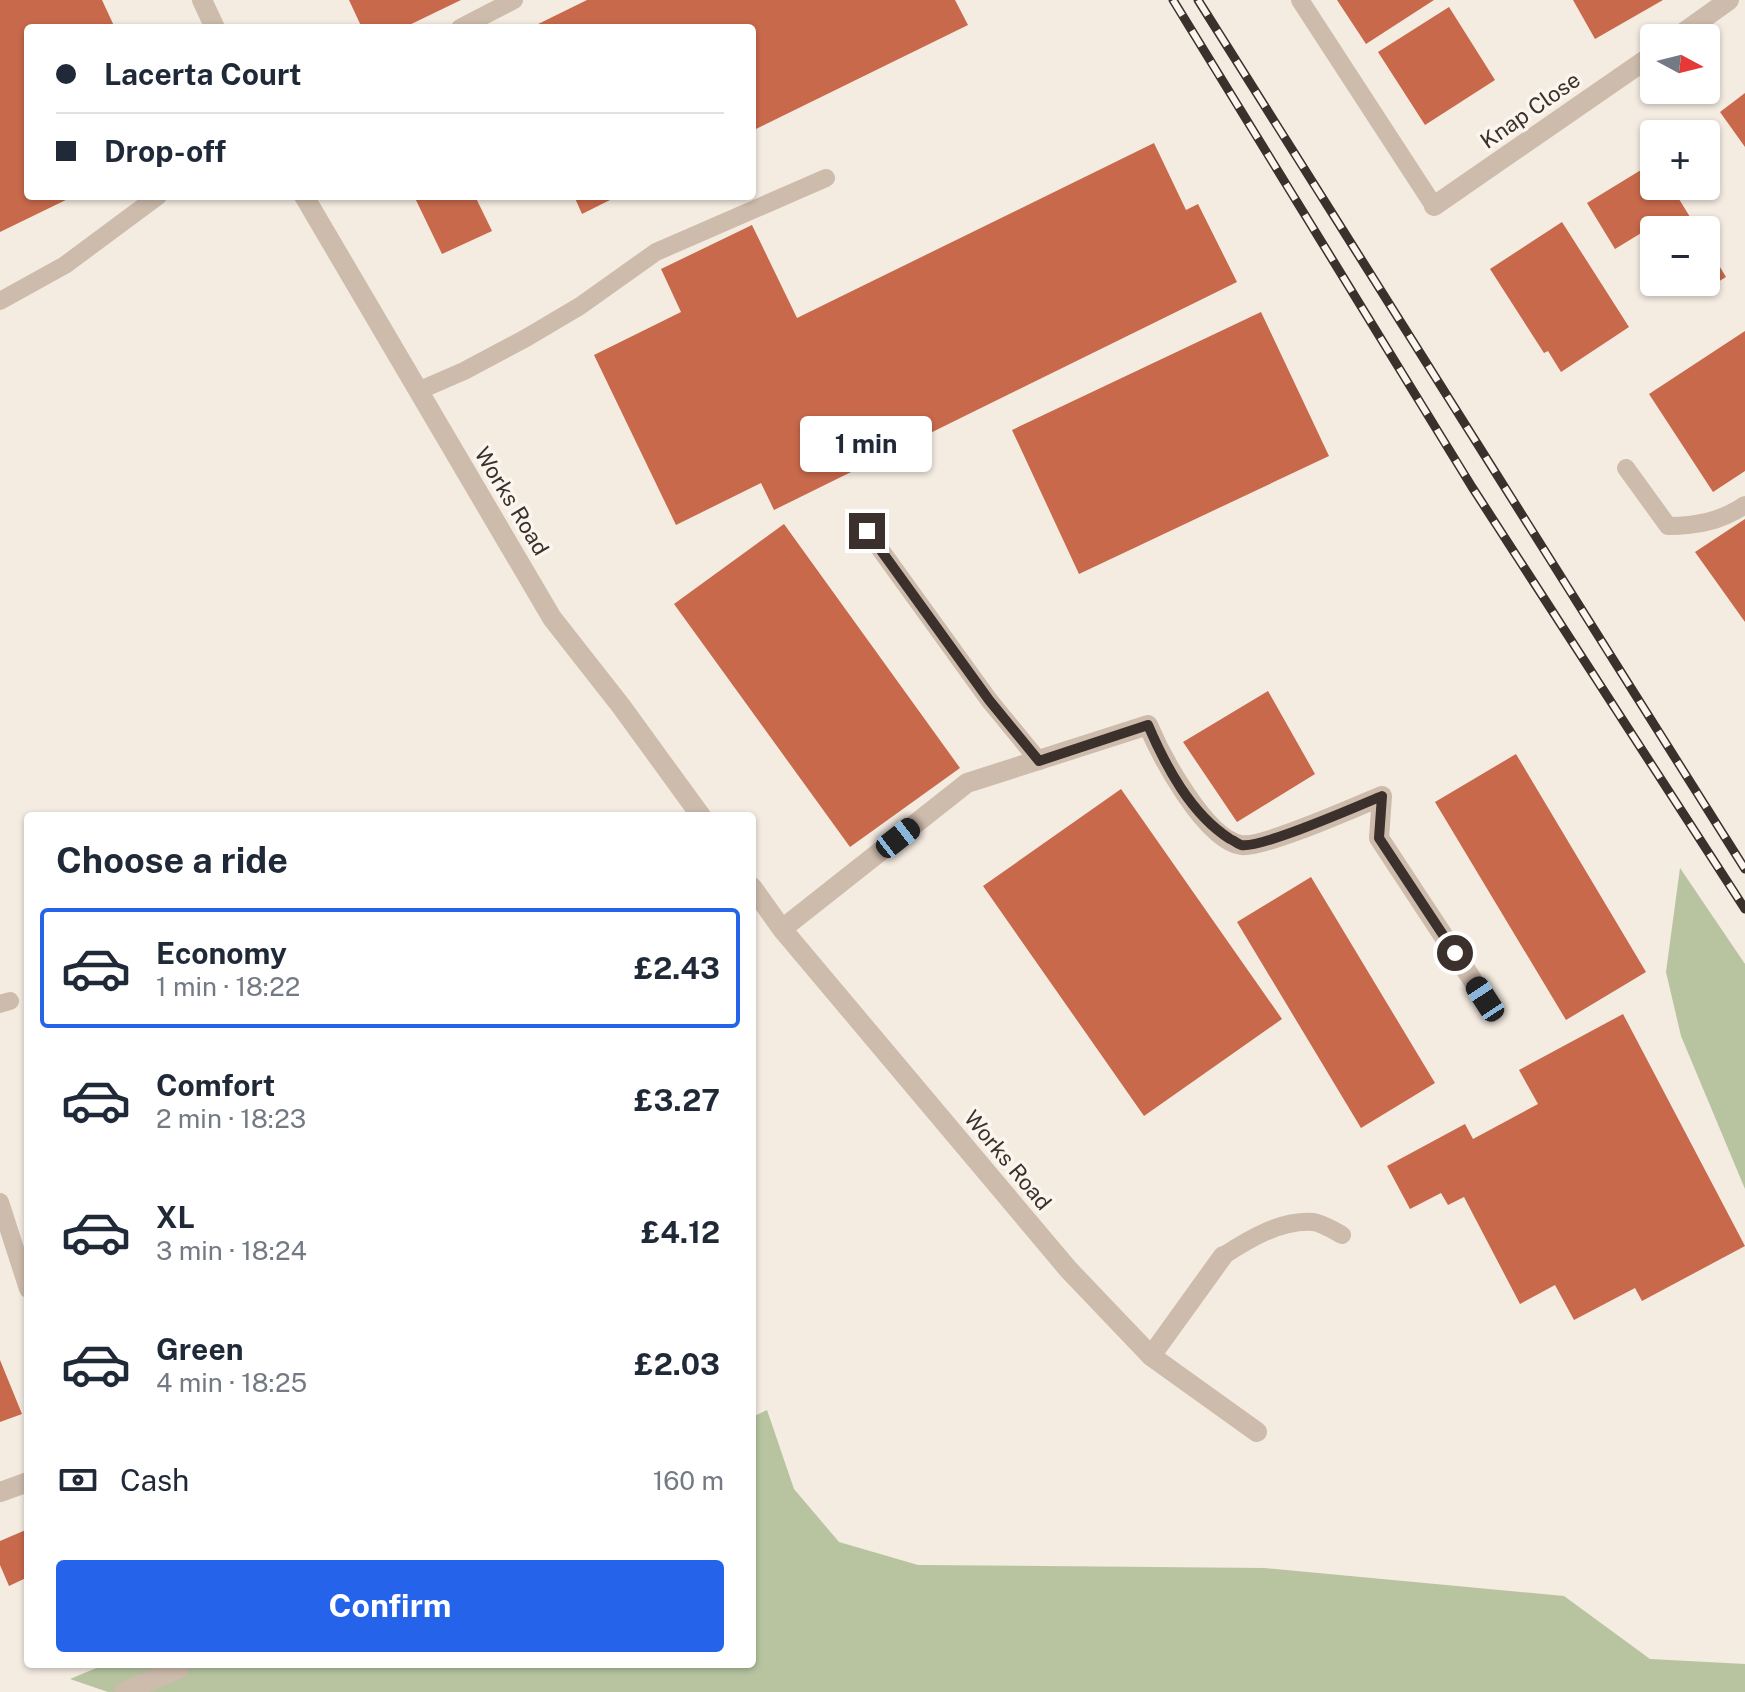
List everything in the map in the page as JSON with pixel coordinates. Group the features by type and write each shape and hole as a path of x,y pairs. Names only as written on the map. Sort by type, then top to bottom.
{"street":[{"path":"202,0 213,24"},
{"path":"1696,24 1729,0"},
{"name":"Knap Close","path":"1434,206 1640,64"},
{"name":"Works Road","path":"306,200 552,618 698,812"},
{"path":"782,929 967,783 1148,725 1161,756 1211,827 1241,845 1264,842 1382,796 1379,838 1485,999"},
{"name":"Works Road","path":"756,893 782,929 1068,1269 1151,1356 1257,1432"},
{"path":"1151,1356 1223,1256"},
{"path":"0,1492 24,1483"},
{"path":"124,1692 153,1671 178,1669"}],"lane":[{"path":"468,24 514,0"},
{"path":"1300,0 1434,206"},
{"path":"418,391 526,338 580,306 656,252 826,178"},
{"path":"0,301 65,265 153,200"},
{"path":"1626,468 1668,526 1693,526 1728,517 1745,505"},
{"path":"867,531 989,700 1039,761"},
{"path":"0,1202 23,1254"},
{"path":"1223,1256 1252,1237 1289,1224 1316,1222 1342,1235"}],"green space":[{"path":"1680,868 1745,964 1745,1189 1681,1036 1666,972"},
{"path":"767,1410 794,1489 839,1542 918,1565 1264,1568 1564,1596 1650,1659 1745,1664 1745,1692 108,1692 70,1679 96,1668 756,1668 756,1415"}],"building":[{"path":"0,0 102,0 113,24 24,24 24,200 66,200 0,232"},
{"path":"349,0 461,0 411,24 360,24"},
{"path":"587,0 955,0 968,25 756,129 756,24 538,24"},
{"path":"1337,0 1434,0 1366,44"},
{"path":"1573,0 1663,0 1595,39"},
{"path":"1449,7 1495,80 1425,125 1378,52"},
{"path":"1745,93 1745,147 1720,112"},
{"path":"1154,143 1186,210 1198,204 1237,282 774,510 761,483 676,525 594,355 681,312 661,269 752,225 797,318"},
{"path":"1640,171 1640,200 1680,200 1689,216 1640,216 1640,234 1615,249 1587,203"},
{"path":"416,200 477,200 492,231 442,254"},
{"path":"576,200 610,200 582,214"},
{"path":"1562,222 1629,327 1561,372 1548,351 1544,353 1490,269"},
{"path":"1720,267 1726,277 1720,281"},
{"path":"1261,312 1329,456 1079,574 1012,430"},
{"path":"1745,331 1745,471 1713,492 1649,394"},
{"path":"1745,519 1745,622 1695,552"},
{"path":"784,524 960,768 850,847 674,604"},
{"path":"1268,691 1315,774 1237,822 1183,742"},
{"path":"1516,754 1646,972 1566,1020 1435,802"},
{"path":"1121,789 1282,1019 1144,1116 983,886"},
{"path":"1311,877 1435,1083 1361,1128 1237,922"},
{"path":"1623,1014 1745,1246 1642,1301 1635,1288 1574,1320 1555,1285 1520,1304 1464,1197 1448,1205 1441,1193 1410,1209 1387,1166 1465,1124 1473,1139 1538,1104 1519,1070"},
{"path":"0,1360 22,1414 0,1422"},
{"path":"24,1531 24,1579 9,1586 0,1565 0,1541"}],"railway":[{"path":"1173,0 1472,487 1745,909"},
{"path":"1198,0 1745,869"}],"route":[{"path":"867,531 989,700 1039,761 1148,725 1161,756 1211,827 1241,845 1264,842 1382,796 1379,838 1455,953"}]}
